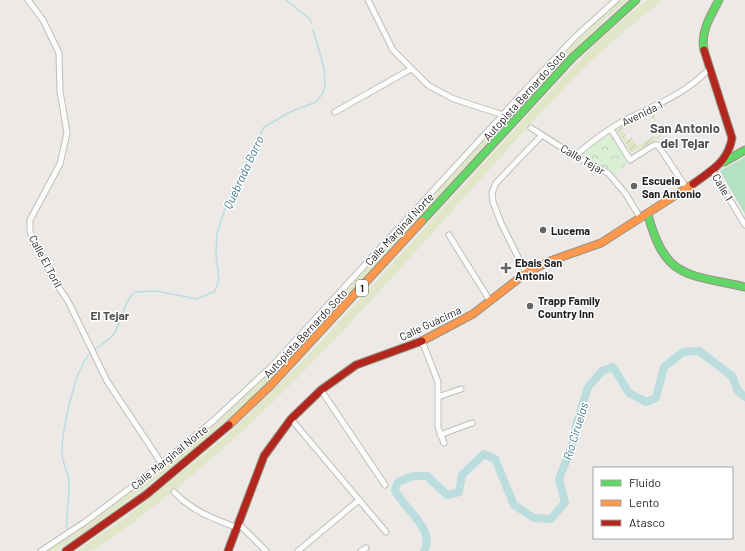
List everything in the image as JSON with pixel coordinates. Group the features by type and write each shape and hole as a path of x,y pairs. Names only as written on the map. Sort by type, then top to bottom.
{"main road":[{"name":"Autopista Bernardo Soto","path":"66,551 118,515 181,467 228,426 270,386 572,58 636,0"},
{"path":"719,0 708,20 703,35 703,44 709,69 730,127 732,143 730,150"},
{"name":"Calle Guácima","path":"228,551 264,456 291,419 321,390 356,365 422,341 456,325 526,273 550,261 601,242 645,217 687,189 714,168 730,150"},
{"path":"714,168 745,150"},
{"path":"645,217 660,250 674,266 697,276 745,287"}],"street":[{"name":"Calle El Toril","path":"28,0 43,20 59,53 60,91 67,133 60,164 30,220 30,232 53,278 68,301 107,381 162,464"},
{"path":"368,0 393,50 429,86 440,93 503,115"},
{"name":"Calle Marginal Norte","path":"41,551 85,522 162,464 214,420 272,366 572,40 616,0"},
{"path":"334,112 411,69"},
{"name":"Avenida 1","path":"575,156 611,129 679,95 697,82 709,69"},
{"name":"Calle Tejar","path":"531,128 575,156 611,176 645,217"},
{"path":"611,129 630,160 654,145 658,145 687,189"},
{"path":"526,273 501,223 493,202 492,193 496,183 511,170 542,135"},
{"path":"730,150 745,150"},
{"name":"Calle 1","path":"714,168 745,225"},
{"path":"449,235 490,301"},
{"path":"422,341 438,382 437,414 440,435 444,444"},
{"path":"438,397 461,389"},
{"path":"321,390 385,485"},
{"path":"291,419 386,532"},
{"path":"440,435 472,423"},
{"path":"174,492 190,507 205,515 239,524 253,536 266,551"},
{"path":"298,551 359,500"}],"green space":[{"path":"621,0 628,0 605,19 541,84 274,376 222,424 142,490 85,532 55,551 45,551 129,493 210,429 235,406 311,329 545,74 582,36"},
{"path":"647,0 663,0 619,36 577,75 371,301 264,410 208,462 107,542 93,550 77,551 124,519 224,438 306,358 549,92 600,39"},
{"path":"651,111 656,120 654,121 649,114 622,130 627,139 631,137 637,146 655,136 659,136 659,132 662,137 631,153 617,129"},
{"path":"609,134 612,136 628,163 614,174 588,159 584,153"},
{"path":"745,157 745,214 720,171"}],"waterway":[{"name":"Quebrada Barro","path":"286,0 310,19 311,23"},
{"name":"Quebrada Barro","path":"94,350 114,334 125,306 135,292 156,291 197,299 215,291 219,280 216,255 217,233 229,197 264,127 290,112 316,102 323,93 325,84 324,68 313,30"},
{"name":"Río Ciruelas","path":"424,551 427,543 426,535 417,519 395,490 398,482 413,476 427,476 447,495 459,492 462,475 484,454 495,459 514,505 534,518 551,519 565,502 559,479 572,446 576,425 588,387 602,371 613,367 629,393 646,402 656,398 664,367 683,352 699,351 732,376 738,391 745,397"},
{"name":"Quebrada Barro","path":"67,532 69,483 62,457 64,430 70,400 75,385 85,360 91,353"}],"traffic: fast":[{"path":"422,221 572,58 636,0"},
{"path":"704,50 703,43 705,30 719,0"},
{"path":"724,162 745,150"},
{"path":"648,215 662,251 671,262 681,270 708,279 745,287"}],"traffic: slow":[{"path":"422,341 473,314 526,273 550,261 601,243 693,184"},
{"path":"229,425 270,386 422,221"}],"traffic: jam":[{"path":"693,184 718,165 727,153 732,138 704,50"},
{"path":"228,551 264,456 291,419 321,390 356,365 422,341"},
{"path":"66,551 147,494 229,425"}],"place":[{"name":"Escuela San Antonio","path":"634,186"},
{"name":"Lucema","path":"543,230"},
{"name":"Ebais San Antonio","path":"506,268"},
{"name":"Trapp Family Country Inn","path":"530,306"}],"district":[{"name":"San Antonio del Tejar","path":"685,136"},
{"name":"El Tejar","path":"110,315"}]}
